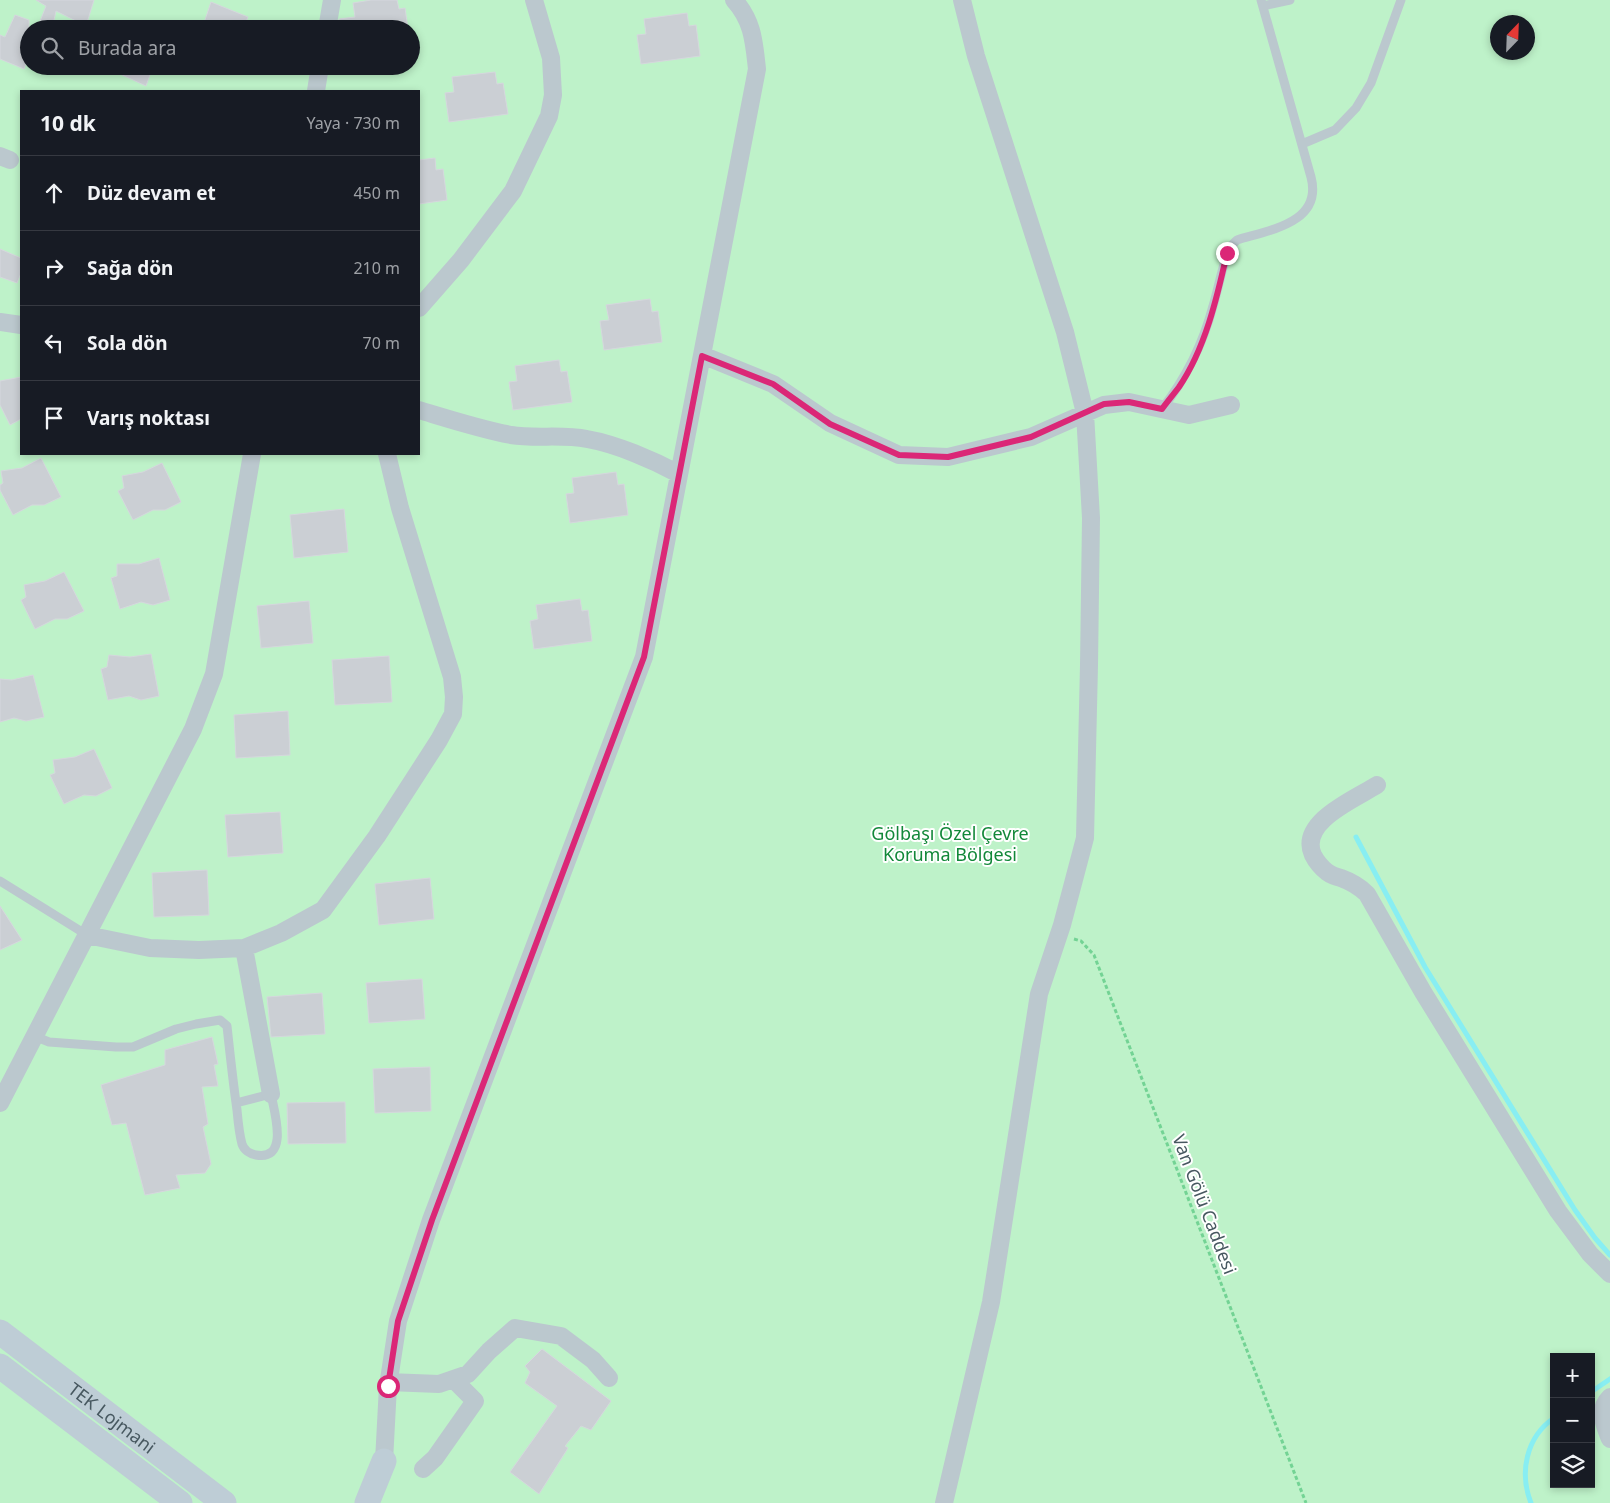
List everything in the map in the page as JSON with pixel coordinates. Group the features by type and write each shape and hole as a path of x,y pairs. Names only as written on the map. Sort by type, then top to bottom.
{"street":[{"path":"329,20 332,0"},
{"path":"420,307 460,260 513,191 550,116 553,95 550,58 534,0"},
{"path":"388,1503 384,1461 388,1382 398,1321 432,1220 644,657 757,69 754,36 743,10 734,0"},
{"path":"944,1503 991,1302 1039,994 1059,934 1085,838 1090,518 1085,413 1065,332 976,56 962,0"},
{"path":"316,90 319,75"},
{"path":"0,322 20,325"},
{"path":"702,356 773,384 830,424 899,455 948,457 1031,437 1104,404 1129,402 1189,415 1231,405"},
{"path":"420,410 511,435 535,438 586,438 657,462 679,474"},
{"path":"0,1103 193,729 214,674 252,455"},
{"path":"87,935 150,948 199,950 244,948 282,933 323,910 377,836 439,740 453,714 452,676 400,508 387,455"},
{"path":"1377,785 1319,823 1310,840 1315,860 1328,873 1359,886 1367,894 1423,992 1558,1211 1590,1254 1610,1274"},
{"path":"244,948 271,1094"},
{"path":"388,1382 439,1384 468,1374 489,1351 515,1328 561,1336 593,1360 609,1378"},
{"name":"TEK Lojmani","path":"0,1332 224,1503"},
{"name":"TEK Lojmani","path":"0,1366 180,1503"},
{"path":"423,1469 435,1458 475,1401 453,1379"},
{"path":"1610,1397 1604,1403 1602,1414 1610,1439"},
{"path":"366,1503 384,1461"}],"lane":[{"path":"1162,409 1179,387 1198,348 1213,308 1230,247 1237,240 1293,221 1305,211 1313,197 1314,188 1262,3 1290,0"},
{"path":"1302,144 1335,130 1356,108 1371,83 1401,0"},
{"path":"0,881 87,935"},
{"path":"34,1036 48,1042 134,1047 176,1029 220,1020 227,1026 236,1103 242,1143 248,1152 258,1156 263,1156 273,1151 278,1141 271,1094 236,1103"}],"path":[{"name":"Van Gölü Caddesi","path":"1059,934 1081,941 1094,955 1306,1503"}],"green space":[{"name":"Gölbaşı Özel Çevre Koruma Bölgesi","path":"0,0 1610,0 1610,1503 0,1503"}],"building":[{"path":"36,0 94,0 88,20 74,20 56,11 54,20 41,20 46,6"},
{"path":"371,0 397,0 399,9 405,8 407,20 339,20 355,17 353,3"},
{"path":"211,2 248,17 247,20 205,20"},
{"path":"687,13 689,26 696,25 700,56 641,64 637,35 646,34 644,19"},
{"path":"15,15 29,20 20,20 20,67 0,59 0,35 5,37"},
{"path":"495,72 497,84 503,83 508,114 449,122 445,93 454,92 452,77"},
{"path":"122,75 150,75 146,86"},
{"path":"435,158 436,170 443,169 447,200 420,204 420,160"},
{"path":"0,249 20,258 20,276 17,283 0,277"},
{"path":"650,299 652,312 658,311 662,342 604,350 600,321 609,320 606,305"},
{"path":"559,360 561,372 567,371 572,402 513,410 509,382 517,381 515,366"},
{"path":"20,377 20,420 10,425 0,405 0,381"},
{"path":"41,458 61,497 44,505 32,505 13,515 0,490 0,485 3,483 1,471 22,468"},
{"path":"162,463 181,502 165,510 153,510 133,520 118,491 124,488 122,476 143,472"},
{"path":"616,472 618,485 624,484 628,515 570,523 566,494 574,493 572,478"},
{"path":"344,509 348,552 294,558 290,515"},
{"path":"159,558 170,600 153,605 141,602 120,609 111,578 117,576 117,564 139,564"},
{"path":"64,572 84,611 67,619 55,619 35,629 21,600 26,597 24,585 45,581"},
{"path":"580,599 582,611 588,610 592,641 534,649 530,621 538,619 536,605"},
{"path":"309,601 313,643 261,648 257,606"},
{"path":"151,654 159,696 141,700 129,696 108,700 101,669 107,667 109,655 130,657"},
{"path":"389,656 392,702 335,705 332,660"},
{"path":"33,675 44,717 26,721 14,718 0,722 0,679 12,680"},
{"path":"288,711 290,755 236,758 234,715"},
{"path":"94,749 112,788 96,796 84,795 64,804 50,775 55,773 53,760 75,757"},
{"path":"280,812 283,853 228,857 225,815"},
{"path":"207,870 209,915 154,917 152,873"},
{"path":"430,878 434,919 379,925 375,884"},
{"path":"0,906 22,940 0,950"},
{"path":"422,979 425,1019 369,1023 366,983"},
{"path":"322,993 325,1034 271,1037 267,997"},
{"path":"212,1037 218,1064 214,1065 218,1086 202,1087 208,1124 203,1127 211,1164 205,1173 176,1175 180,1188 145,1195 126,1123 112,1125 101,1085 165,1065 165,1050"},
{"path":"430,1067 431,1111 375,1113 373,1069"},
{"path":"345,1102 346,1143 288,1144 287,1103"},
{"path":"542,1349 611,1401 591,1430 581,1426 565,1446 568,1448 539,1494 510,1472 557,1406 525,1383 530,1372 525,1366"}],"waterway":[{"path":"1356,837 1425,967 1575,1210 1610,1255"},
{"path":"1595,1389 1610,1379"},
{"path":"1531,1503 1527,1492 1526,1480 1528,1456 1531,1445 1537,1435 1550,1421"}],"route":[{"path":"388,1386 398,1321 432,1220 644,657 702,356 773,384 830,424 899,455 948,457 1031,437 1104,404 1129,402 1162,409 1179,387 1198,348 1213,308 1227,253"}]}
